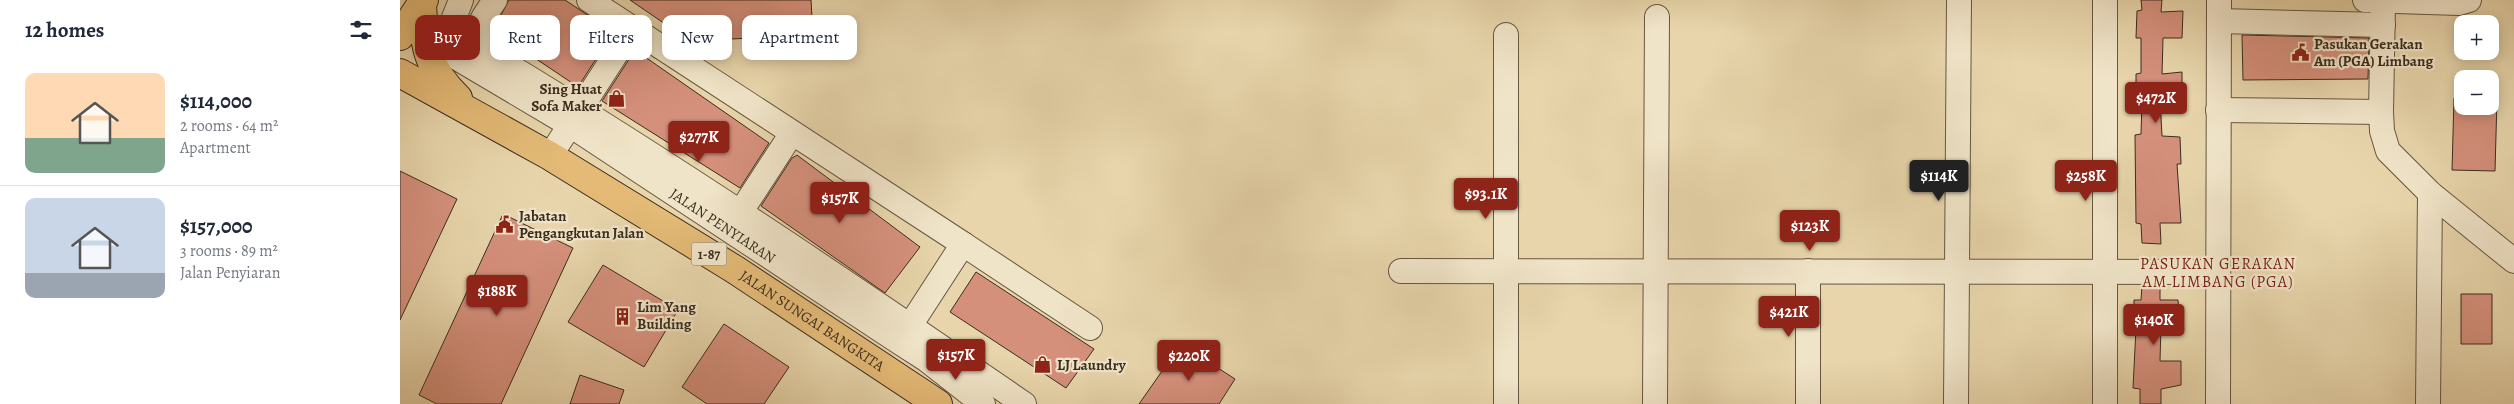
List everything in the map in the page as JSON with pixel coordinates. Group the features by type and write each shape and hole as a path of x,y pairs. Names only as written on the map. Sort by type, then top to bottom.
{"highway":[{"path":"400,36 415,8"},
{"name":"1-87","path":"415,8 424,34 429,60 442,83 474,113"},
{"name":"JALAN SUNGAI BANGKITA","path":"400,73 550,156 734,269 938,404"}],"street":[{"name":"JALAN PENYIARAN","path":"461,0 448,33 452,55 575,117 905,334"},
{"path":"496,0 481,21 478,33 480,44 488,53 575,117 740,213 932,352 1024,404"},
{"path":"589,0 612,15"},
{"path":"1956,404 1959,0"},
{"path":"2104,0 2105,404"},
{"path":"2469,0 2459,3 2374,1 2383,25 2382,131 2388,152 2430,193 2514,261"},
{"path":"2218,404 2219,10 2383,25"},
{"path":"1655,404 1657,16"},
{"path":"1506,35 1506,404"},
{"path":"652,41 1090,328"},
{"path":"550,156 612,60"},
{"path":"2218,110 2381,112"},
{"path":"740,213 792,133"},
{"path":"2428,404 2430,193"},
{"path":"2430,238 2463,220"},
{"path":"883,367 963,244"},
{"path":"1401,271 2218,272"},
{"path":"1808,272 1808,404"},
{"path":"911,386 932,352"},
{"path":"932,352 983,404"}],"building":[{"path":"509,0 565,0 588,15 570,15 570,60 595,60 578,87 538,60 560,60 560,15 501,15"},
{"path":"630,0 811,0 812,15 742,15 742,38 732,39 732,15 662,15 662,22"},
{"path":"2141,0 2162,0 2161,12 2183,11 2182,38 2163,38 2162,74 2182,72 2182,99 2160,100 2162,136 2180,137 2181,164 2177,164 2181,223 2160,223 2161,244 2142,243 2141,224 2136,223 2135,135 2141,134 2142,101 2136,101 2136,74 2141,73 2141,38 2136,38 2137,11 2142,10"},
{"path":"2242,35 2369,38 2368,79 2243,80"},
{"path":"629,60 649,60 769,143 740,188 602,101"},
{"path":"2454,98 2454,115 2497,115 2495,171 2452,170"},
{"path":"797,155 920,247 885,293 761,206 792,158"},
{"path":"400,171 457,199 400,320"},
{"path":"503,214 573,248 501,404 437,404 419,395"},
{"name":"Lim Yang Building","path":"603,265 678,310 644,367 568,322"},
{"path":"976,272 1094,349 1066,388 950,312"},
{"path":"2142,286 2160,286 2160,300 2178,300 2180,324 2161,325 2160,361 2181,361 2181,385 2161,389 2161,404 2140,404 2140,389 2133,388 2136,328 2134,328 2134,300 2141,300"},
{"path":"2461,294 2492,294 2492,344 2461,344"},
{"path":"724,324 789,367 764,404 707,404 682,387"},
{"path":"1181,344 1235,379 1219,404 1139,404"},
{"path":"580,375 624,390 619,404 570,404"}],"place":[{"name":"Pasukan Gerakan Am (PGA) Limbang","path":"2300,53"},
{"name":"Sing Huat Sofa Maker","path":"616,98"},
{"name":"Jabatan Pengangkutan Jalan","path":"505,225"},
{"name":"Lim Yang Building","path":"623,316"},
{"name":"LJ Laundry","path":"1043,365"}],"district":[{"name":"PASUKAN GERAKAN AM LIMBANG (PGA)","path":"2218,272"}]}
